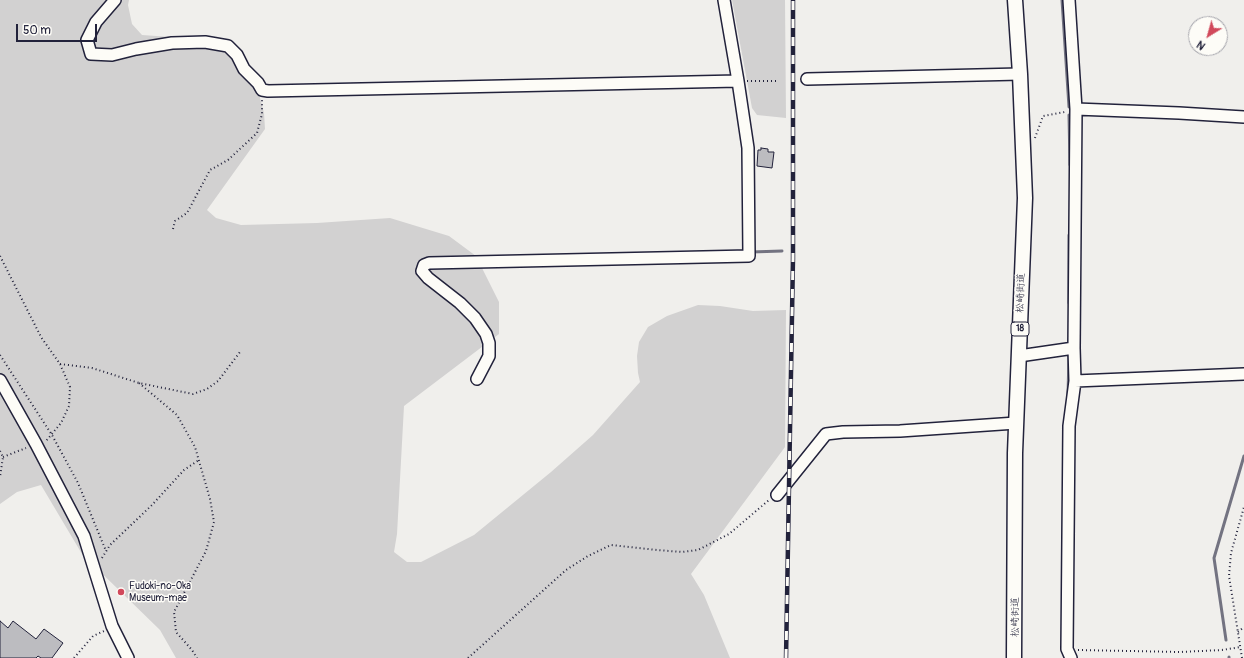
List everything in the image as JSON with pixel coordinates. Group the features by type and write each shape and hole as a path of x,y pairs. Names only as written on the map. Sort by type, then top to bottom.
{"main road":[{"name":"松崎街道","path":"1014,658 1016,423 1025,198 1020,74 1015,0"}],"street":[{"path":"115,0 96,22 88,40 91,54 112,55 172,43 204,42 228,46 237,55 244,69 258,83 262,90 268,91 738,81"},
{"path":"477,380 489,356 489,343 486,334 476,318 460,303 428,278 422,271 424,265 429,263 749,256 749,172 747,140 724,0"},
{"path":"1069,0 1076,109 1075,381 1069,426 1069,654"},
{"path":"807,78 1020,74"},
{"path":"1076,109 1244,117"},
{"path":"1019,356 1074,348"},
{"path":"1075,381 1244,374"},
{"path":"0,380 84,536 112,626 128,658"},
{"path":"776,494 826,434 843,432 900,431 1016,423"}],"path":[{"path":"738,81 776,81"},
{"path":"173,229 175,221 187,213 210,170 228,160 257,133 262,114 262,90"},
{"path":"1023,156 1030,152 1044,116 1076,109"},
{"path":"0,256 41,337 60,364 70,387 69,406 61,423 52,435 37,447 3,457"},
{"path":"60,364 92,368 139,383 193,394 207,389 218,381 240,352"},
{"path":"0,355 52,435 78,483 106,551"},
{"path":"139,383 177,415 195,447 200,460 210,499 214,522 206,551 174,612 176,632 197,658"},
{"path":"0,450 3,457 0,477"},
{"path":"94,569 106,551 131,524 152,505 184,470 200,460"},
{"path":"468,658 566,570 588,556 611,545 682,552 698,550 729,534 776,494"},
{"path":"1242,658 1229,576 1231,553 1244,507"},
{"path":"74,658 94,636 112,626"},
{"path":"1238,632 1244,627"},
{"path":"1069,654 1180,652 1222,650 1241,647"}],"shaded area":[{"path":"0,0 129,0 128,5 132,24 142,35 171,37 230,47 253,71 264,113 265,129 207,210 216,218 241,225 317,223 390,218 449,236 476,256 499,302 499,334 404,406 397,534 394,552 407,562 421,562 474,535 551,472 593,435 640,382 637,356 639,342 648,327 667,316 698,305 720,306 753,311 786,310 785,447 691,574 704,595 730,658 176,658 160,630 82,554 41,485 17,492 0,504"},
{"path":"732,0 785,0 786,118 757,115 752,108"}],"building":[{"path":"761,148 768,149 768,152 774,152 772,168 757,166 758,150 761,150"},
{"path":"0,621 8,628 13,621 36,639 44,629 63,643 52,658 41,658 38,656 36,658 0,658"}],"waterway":[{"path":"1062,0 1069,107"},
{"path":"1069,115 1070,165"},
{"path":"1069,235 1069,303"},
{"path":"751,252 782,251"},
{"path":"1068,395 1069,355"},
{"path":"1226,640 1214,558 1244,456"}],"railway":[{"path":"786,658 793,258 793,0"}],"place":[{"name":"Fudoki-no-Oka Museum-mae","path":"121,592"}]}
